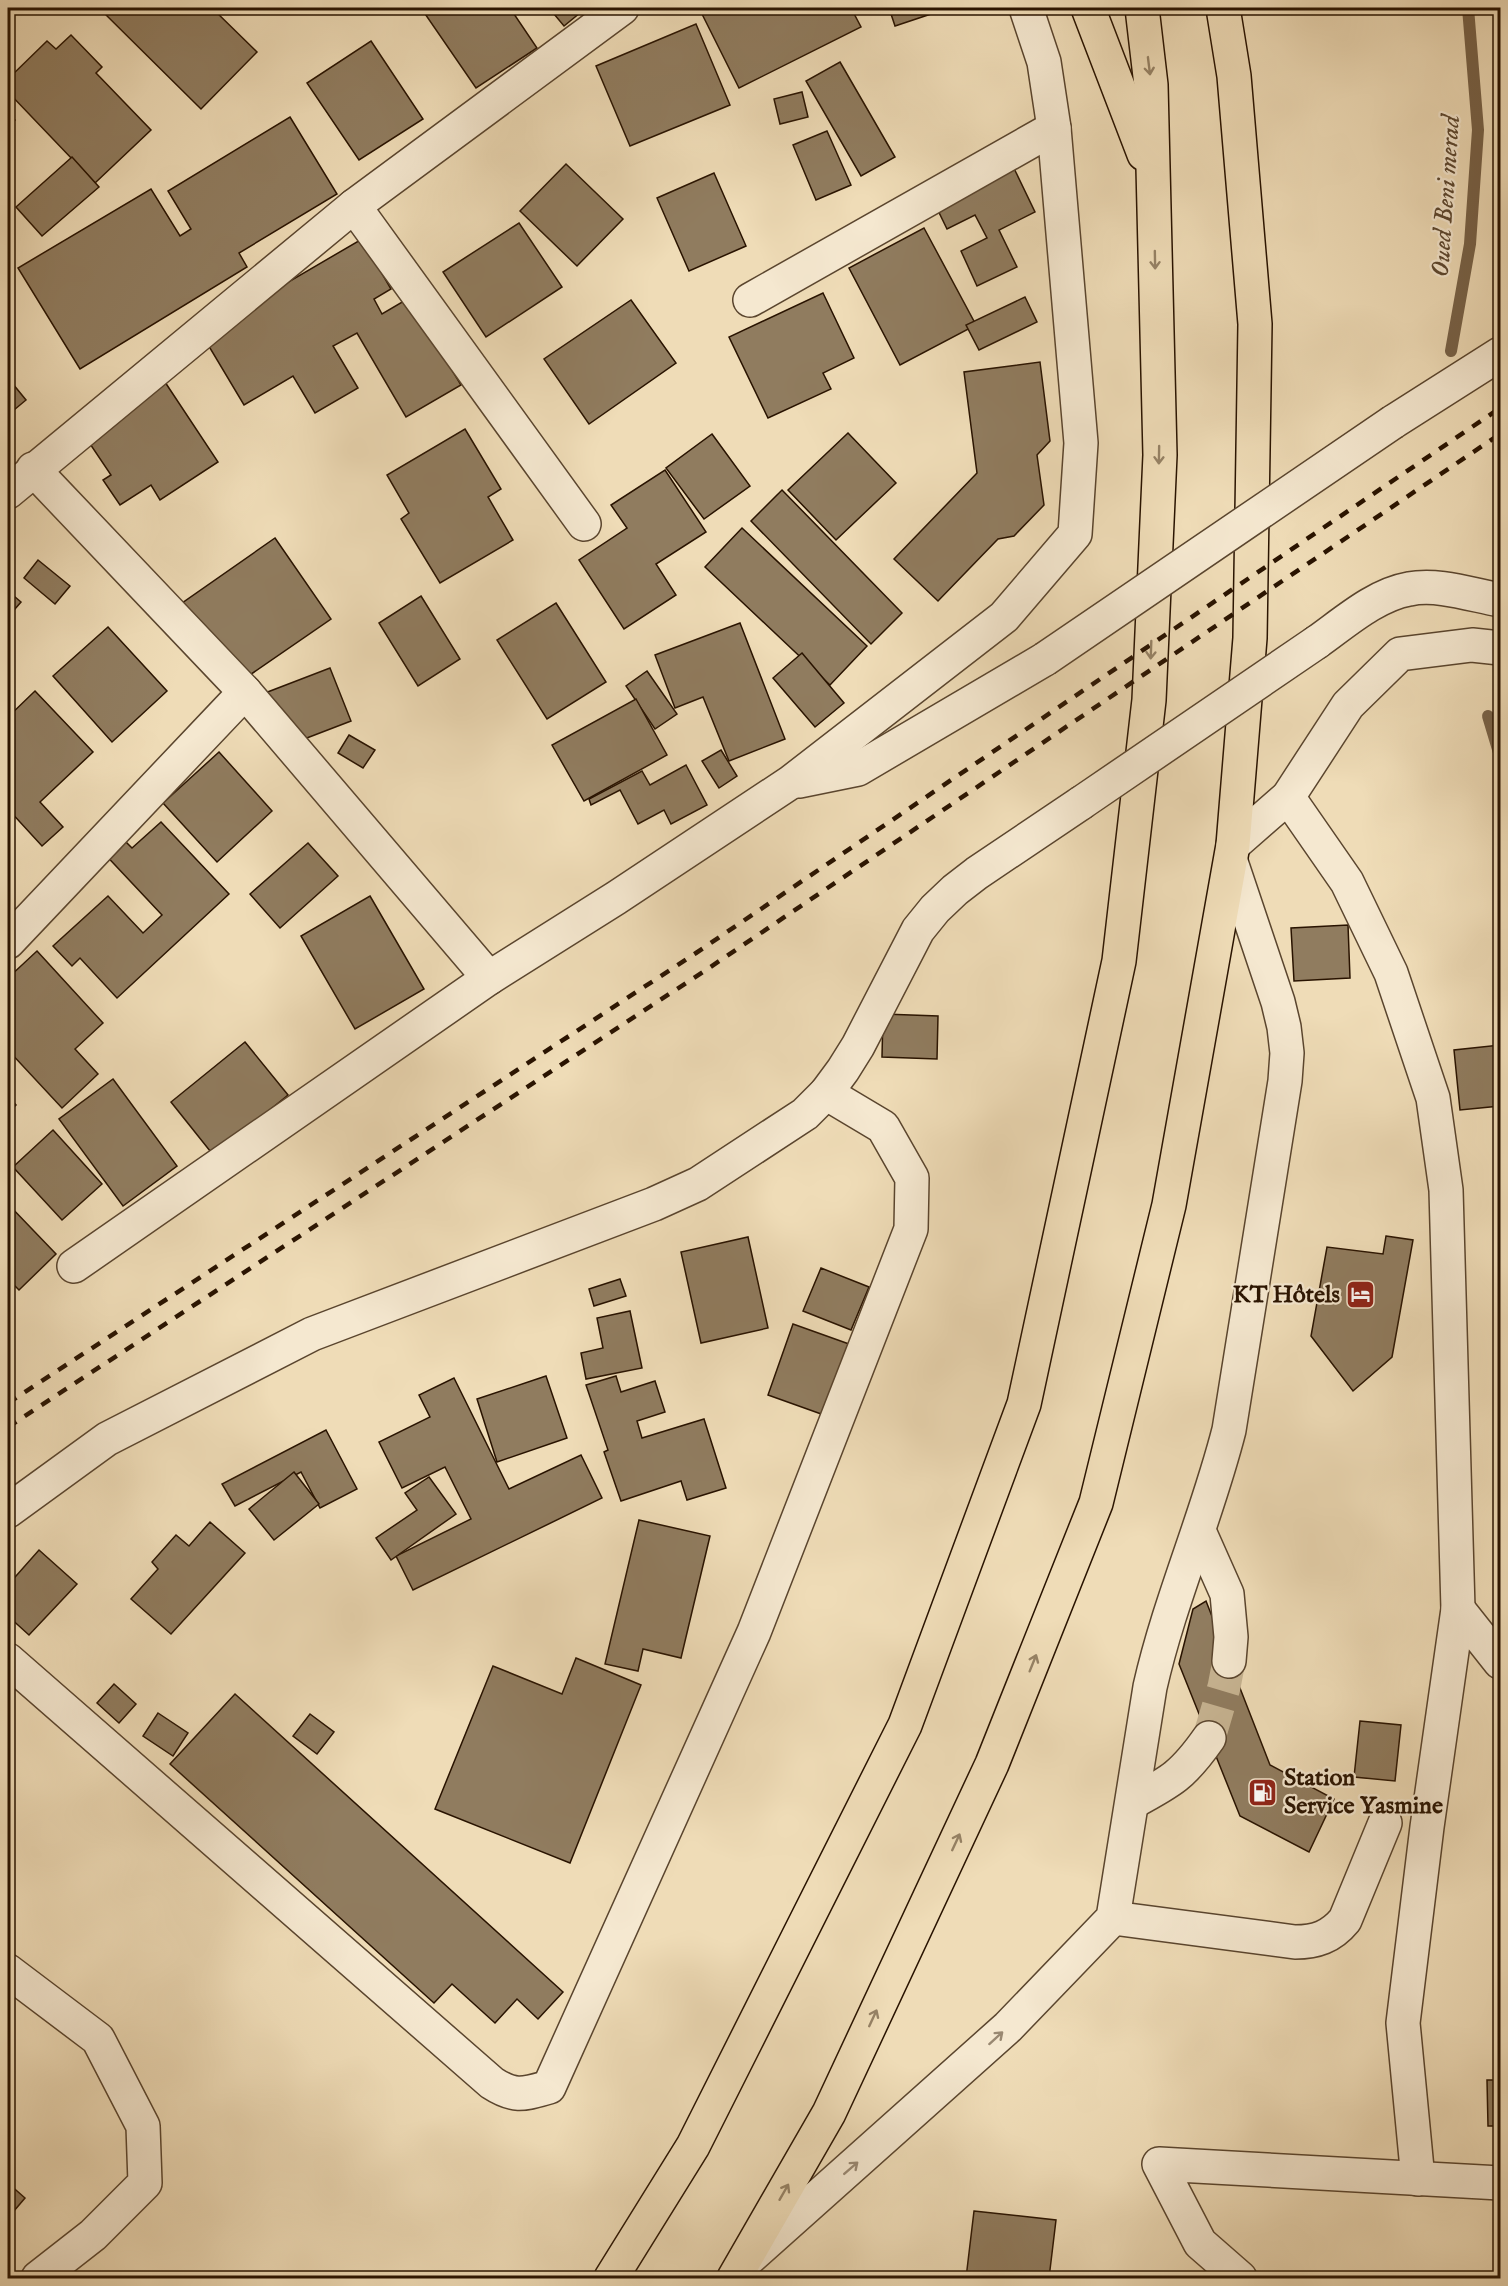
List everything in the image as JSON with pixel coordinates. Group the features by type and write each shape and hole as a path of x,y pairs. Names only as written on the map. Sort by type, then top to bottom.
{"highway":[{"path":"1088,8 1154,179"},
{"path":"611,2278 693,2146 904,1725 1024,1404 1119,961 1149,700 1160,455 1151,85 1142,8"},
{"path":"739,2270 829,2113 992,1764 1096,1503 1169,1205 1232,854 1250,638 1255,324 1234,76 1223,8"}],"street":[{"path":"8,492 354,206 622,8"},
{"path":"74,1266 489,978 792,782 1004,617 1075,534 1080,443 1054,128 1044,62 1026,8"},
{"path":"750,300 1054,128"},
{"path":"354,206 584,524"},
{"path":"792,782 858,769 1045,659 1393,422 1500,354"},
{"path":"33,469 244,692 489,978"},
{"path":"8,1511 107,1439 312,1334 654,1204 699,1184 805,1114 826,1093 858,1046 918,930 935,909 977,873 1376,602 1409,589 1433,588 1500,600"},
{"path":"739,2270 1008,2027 1113,1918 1150,1687 1165,1626 1220,1465 1238,1385 1285,1081 1287,1053 1284,1027 1232,854 1288,797 1348,705 1400,654 1472,645 1500,648"},
{"path":"8,942 244,692"},
{"path":"1288,797 1347,882 1391,973 1434,1098 1446,1190 1458,1609 1427,1827 1403,2023 1418,2179"},
{"path":"8,1660 492,2083 507,2093 524,2094 549,2086 754,1632 911,1229 912,1178 883,1127 826,1093"},
{"path":"1199,1531 1227,1594 1231,1637 1229,1661"},
{"path":"1458,1609 1500,1662"},
{"path":"1133,1802 1180,1775 1209,1738"},
{"path":"1113,1918 1294,1942 1311,1942 1327,1937 1345,1920 1385,1823"},
{"path":"8,1971 98,2039 143,2127 145,2183 93,2235 38,2278"},
{"path":"1239,2278 1200,2243 1159,2164 1500,2183"}],"building":[{"path":"99,8 212,8 257,52 201,109"},
{"path":"421,8 510,8 537,48 476,88"},
{"path":"549,8 586,8 564,26"},
{"path":"699,8 851,8 861,27 739,88"},
{"path":"889,8 935,8 937,12 895,26"},
{"path":"696,24 730,105 630,146 596,66"},
{"path":"71,35 102,67 96,73 151,130 95,183 8,92 8,79 47,41 56,49"},
{"path":"371,41 423,119 359,160 307,83"},
{"path":"840,62 895,157 861,176 806,81"},
{"path":"802,92 808,117 780,124 774,99"},
{"path":"8,113 15,120 8,129"},
{"path":"290,117 337,194 239,253 247,267 80,369 18,268 151,189 180,236 191,229 168,191"},
{"path":"827,131 851,185 816,200 793,145"},
{"path":"72,157 99,187 42,236 16,207"},
{"path":"1010,160 1035,212 999,230 1017,267 977,286 961,251 987,238 975,215 947,229 932,198"},
{"path":"566,164 623,219 577,266 520,211"},
{"path":"714,173 746,246 689,271 657,198"},
{"path":"519,223 562,287 486,337 443,272"},
{"path":"924,228 976,325 900,365 849,268"},
{"path":"362,239 391,289 374,299 382,314 409,298 461,385 406,417 357,333 333,346 358,388 315,413 293,376 244,405 201,333"},
{"path":"823,293 854,358 823,373 831,389 768,418 729,337"},
{"path":"1025,297 1037,322 979,350 966,325"},
{"path":"631,300 676,363 589,424 544,359"},
{"path":"1040,362 1050,441 1037,455 1044,505 1014,536 998,539 938,601 894,559 977,473 964,372"},
{"path":"161,376 218,462 160,500 151,485 120,505 103,480 111,475 80,429"},
{"path":"8,378 26,400 8,415"},
{"path":"465,429 501,489 488,497 513,540 440,583 401,519 409,513 387,475"},
{"path":"848,433 896,483 836,540 788,490"},
{"path":"712,434 750,486 704,519 666,468"},
{"path":"665,470 706,532 656,564 676,595 624,629 579,560 627,528 611,505"},
{"path":"782,490 902,613 871,644 751,521"},
{"path":"742,528 867,646 830,685 705,567"},
{"path":"275,538 331,619 231,688 175,608"},
{"path":"38,560 70,586 55,604 24,578"},
{"path":"8,591 21,602 8,617"},
{"path":"421,596 460,659 418,686 379,623"},
{"path":"556,603 606,682 547,719 497,640"},
{"path":"740,623 785,739 729,761 703,697 675,708 655,655"},
{"path":"108,627 167,691 112,742 53,676"},
{"path":"802,653 844,703 815,727 773,678"},
{"path":"330,668 351,721 286,746 265,693"},
{"path":"647,671 677,714 655,729 626,686"},
{"path":"35,691 93,752 40,802 63,827 42,846 8,809 8,717"},
{"path":"636,699 667,755 584,801 552,745"},
{"path":"349,735 375,750 363,768 338,753"},
{"path":"721,750 737,776 719,788 702,761"},
{"path":"219,752 272,811 217,862 163,803"},
{"path":"686,765 707,805 671,824 664,810 638,824 620,790 591,805 589,799 642,771 650,785"},
{"path":"161,822 229,894 117,998 80,958 72,966 53,946 108,896 143,933 162,915 100,849 117,833 132,848"},
{"path":"308,843 338,876 280,928 250,894"},
{"path":"370,896 424,989 355,1029 301,936"},
{"path":"1348,925 1350,978 1294,981 1291,928"},
{"path":"37,951 103,1023 75,1049 98,1074 62,1108 8,1050 8,978"},
{"path":"883,1014 938,1016 937,1059 882,1057"},
{"path":"245,1042 288,1095 214,1156 171,1102"},
{"path":"1500,1045 1500,1106 1460,1110 1454,1050"},
{"path":"113,1079 177,1166 123,1206 59,1119"},
{"path":"8,1096 16,1105 8,1113"},
{"path":"53,1130 102,1184 62,1220 13,1167"},
{"path":"8,1204 56,1254 19,1290 8,1279"},
{"name":"KT Hôtels","path":"1386,1236 1413,1240 1392,1357 1353,1391 1311,1336 1327,1247 1383,1254"},
{"path":"748,1237 768,1328 701,1343 681,1252"},
{"path":"821,1268 869,1287 851,1330 803,1311"},
{"path":"620,1279 626,1296 594,1306 589,1289"},
{"path":"630,1311 642,1368 586,1379 581,1353 603,1348 597,1318"},
{"path":"793,1324 849,1344 824,1415 768,1395"},
{"path":"546,1376 567,1438 497,1462 477,1399"},
{"path":"616,1376 621,1392 655,1381 665,1412 637,1421 642,1438 704,1419 726,1488 687,1500 681,1481 621,1501 604,1452 608,1450 586,1385"},
{"path":"454,1378 509,1489 581,1455 602,1498 413,1590 396,1556 471,1519 445,1467 402,1488 379,1442 430,1417 419,1395"},
{"path":"326,1430 357,1489 320,1508 301,1472 235,1506 222,1484"},
{"path":"294,1472 319,1504 274,1540 249,1509"},
{"path":"429,1477 456,1514 391,1560 376,1538 417,1510 405,1493"},
{"path":"639,1520 710,1536 681,1658 643,1649 638,1671 605,1664"},
{"path":"210,1522 245,1553 171,1634 131,1599 158,1569 152,1562 176,1535 189,1546"},
{"path":"39,1550 77,1584 29,1635 8,1616 8,1585"},
{"path":"1206,1601 1270,1765 1334,1799 1309,1852 1240,1816 1179,1664 1193,1609"},
{"path":"576,1658 641,1685 570,1863 435,1809 493,1666 562,1694"},
{"path":"114,1684 136,1704 119,1723 97,1703"},
{"path":"235,1694 563,1992 538,2019 517,1999 495,2023 452,1984 434,2003 170,1764"},
{"path":"158,1713 188,1733 173,1756 143,1736"},
{"path":"310,1714 334,1732 317,1754 293,1736"},
{"path":"1360,1721 1401,1725 1395,1781 1354,1777"},
{"path":"1487,2080 1500,2080 1500,2126 1488,2126"},
{"path":"8,2183 25,2198 8,2218"},
{"path":"974,2211 1056,2220 1049,2278 966,2278"}],"waterway":[{"name":"Oued Beni merad","path":"1451,351 1470,244 1478,130 1468,8"},
{"name":"Oued Beni merad","path":"1488,716 1500,756"}],"tunnel":[{"path":"1209,1738 1229,1661"}],"railway":[{"path":"8,1403 696,953 1500,408"},
{"path":"8,1427 709,968 1500,434"}],"place":[{"name":"KT Hôtels","path":"1361,1295"},
{"name":"Station Service Yasmine","path":"1263,1792"}]}
